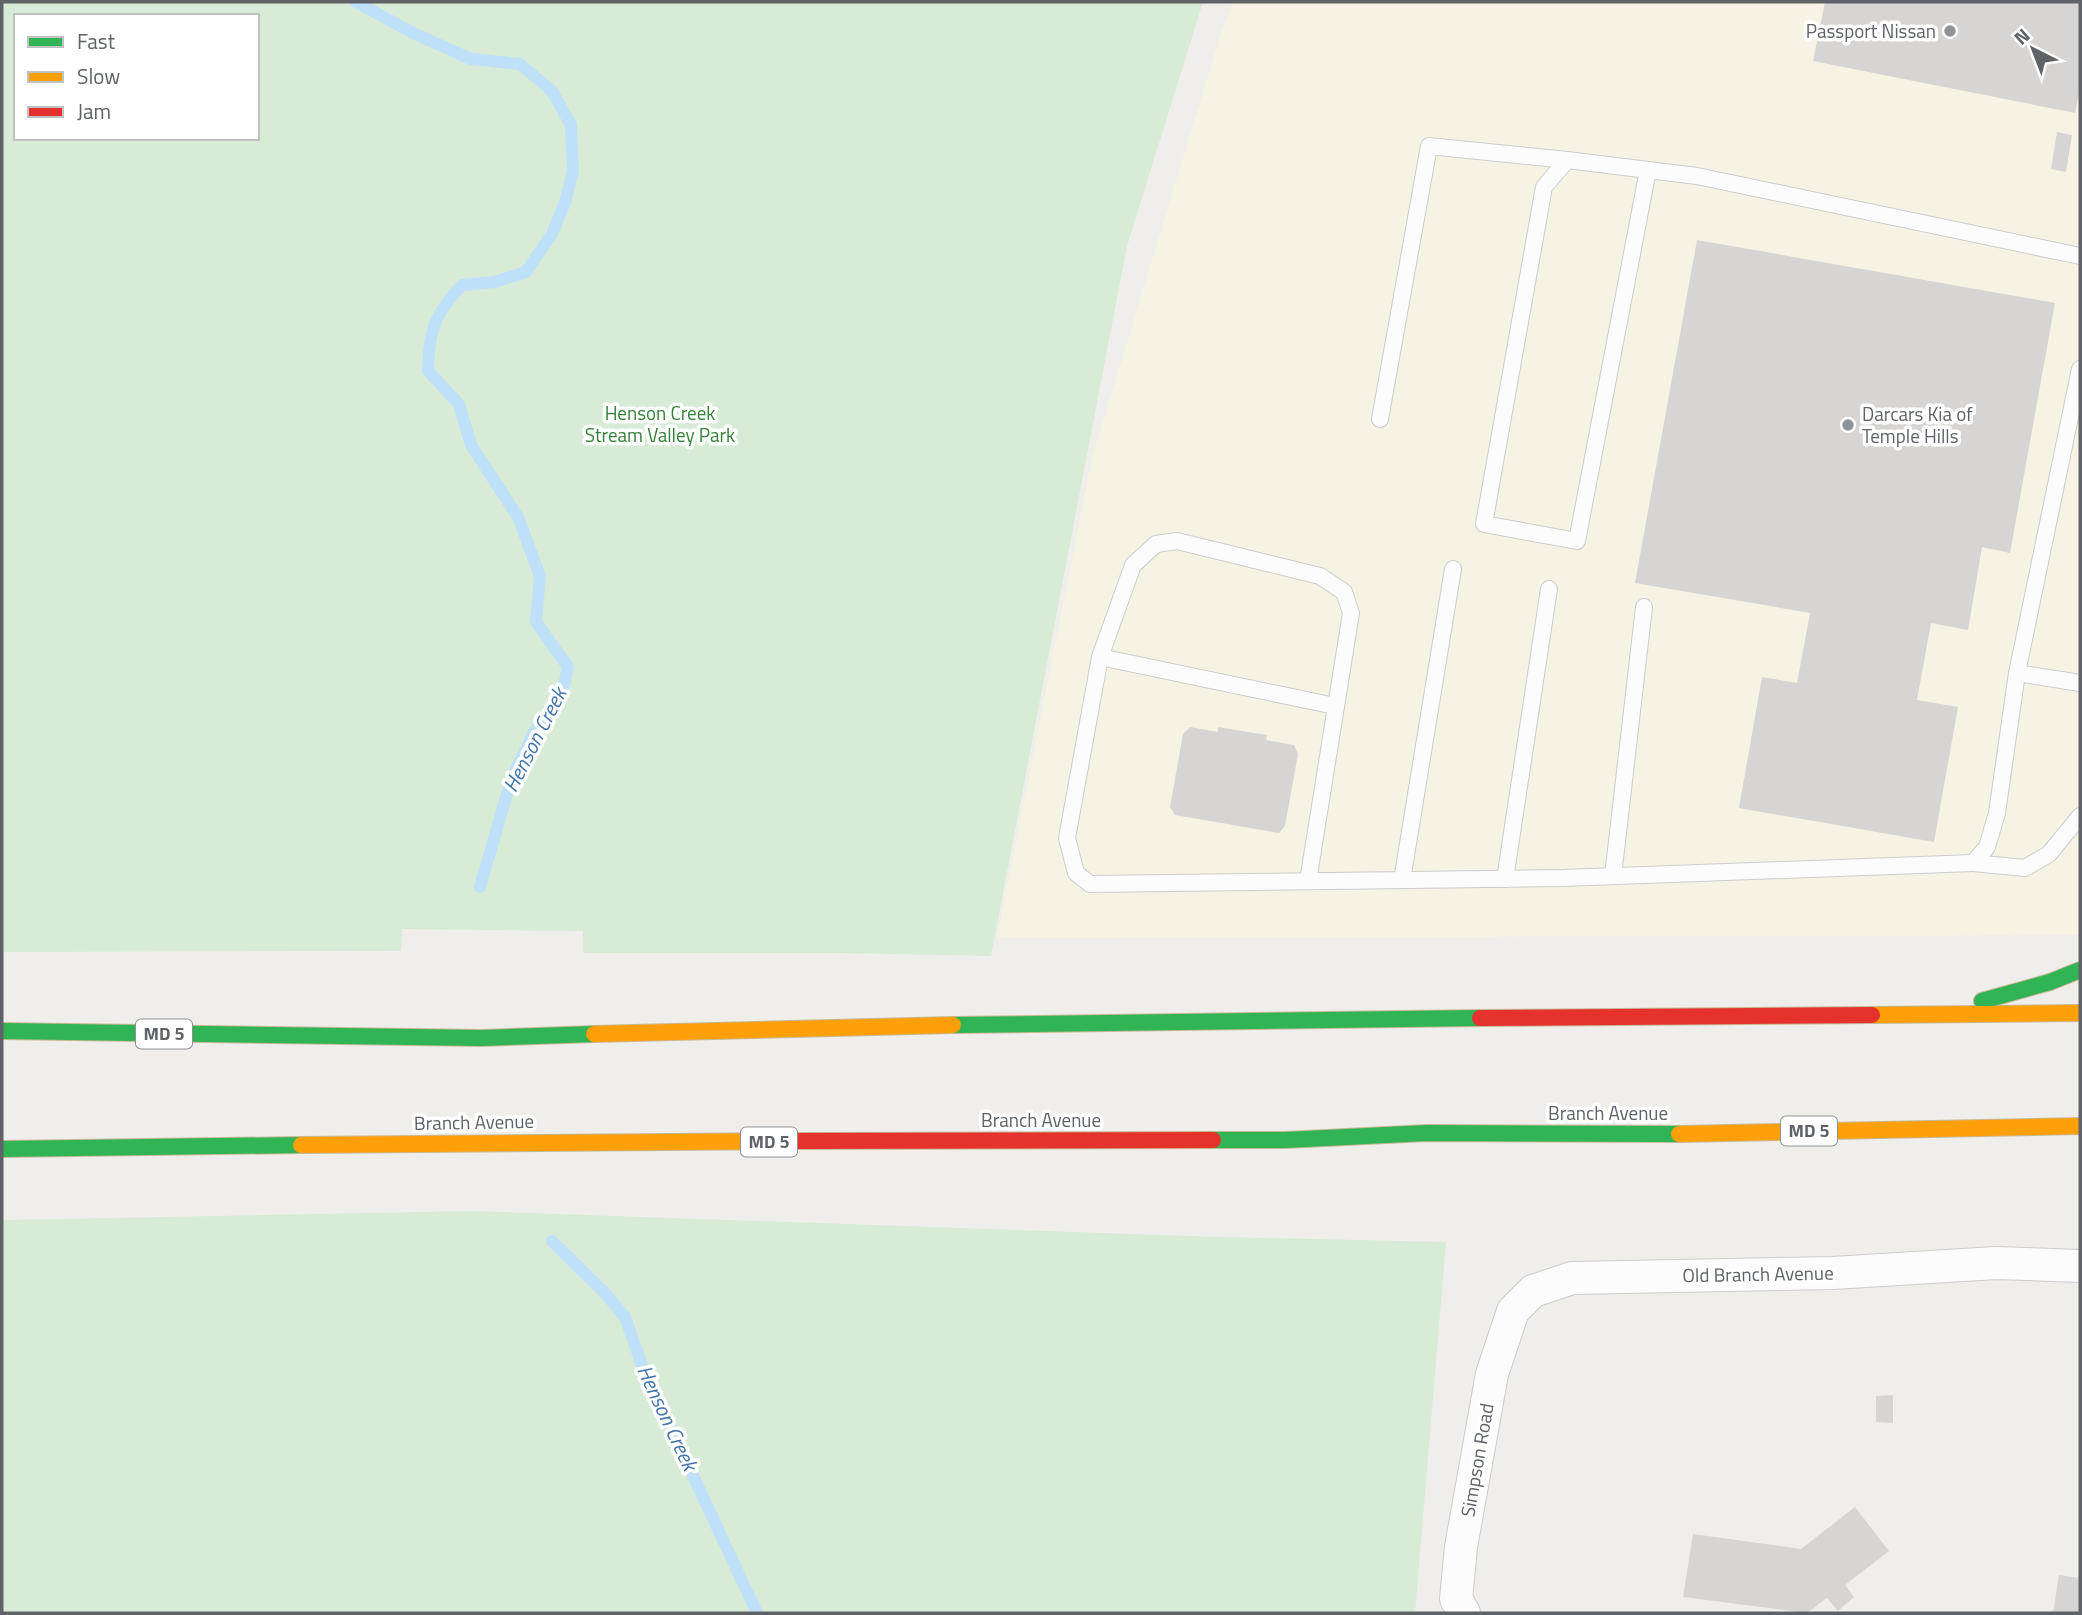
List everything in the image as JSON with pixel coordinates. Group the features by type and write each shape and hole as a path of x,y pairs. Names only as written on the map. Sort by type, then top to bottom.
{"highway":[{"path":"1936,1014 2050,982 2080,970"},
{"name":"MD 5","path":"2,1031 481,1038 854,1026 2080,1013"},
{"name":"Branch Avenue","path":"2,1149 584,1142 1284,1140 1427,1133 1616,1135 2080,1126"}],"street":[{"name":"Old Branch Avenue","path":"1492,1374 1513,1311 1533,1291 1572,1278 1833,1273 1996,1264 2080,1266"},
{"name":"Simpson Road","path":"1464,1613 1456,1599 1461,1547 1492,1374"}],"lane":[{"path":"1380,419 1429,146 1697,176 2080,256"},
{"path":"1567,160 1544,187 1484,524 1577,541 1648,170"},
{"path":"1973,863 1987,847 1997,813 2017,673 2080,369"},
{"path":"1308,881 1351,613 1344,592 1320,576 1177,541 1156,544 1133,565 1100,657 1067,838 1076,873 1090,884 1505,879 1973,863 2025,868 2049,854 2080,816"},
{"path":"1402,880 1454,569"},
{"path":"1505,879 1549,589"},
{"path":"1613,876 1644,607"},
{"path":"1100,657 1335,706"},
{"path":"2017,673 2080,683"}],"shaded area":[{"path":"1233,2 2080,2 2080,935 997,938 1092,458 1221,33"}],"green space":[{"name":"Henson Creek Stream Valley Park","path":"2,2 1203,2 1127,246 991,956 583,953 583,931 402,929 401,951 2,952"},
{"path":"471,1211 1219,1237 1446,1242 1415,1613 2,1613 2,1220"}],"building":[{"name":"Passport Nissan","path":"1825,2 2080,2 2080,89 2075,113 1813,61"},
{"path":"2057,132 2072,135 2066,172 2051,169"},
{"name":"Darcars Kia of Temple Hills","path":"1697,240 2055,303 2010,553 1982,547 1968,630 1931,623 1917,700 1958,707 1934,842 1739,808 1762,677 1797,683 1810,613 1635,583"},
{"path":"1190,727 1218,732 1218,727 1267,735 1266,740 1294,745 1298,754 1285,826 1279,833 1175,815 1170,807 1183,734"},
{"path":"1893,1395 1893,1423 1876,1422 1876,1396"},
{"path":"1855,1507 1889,1551 1845,1585 1854,1597 1838,1611 1827,1598 1807,1613 1683,1597 1693,1534 1801,1549"},
{"path":"2059,1575 2080,1578 2080,1613 2053,1613"}],"waterway":[{"name":"Henson Creek","path":"356,2 413,33 471,59 520,64 552,91 571,125 573,171 565,202 552,234 526,272 495,282 462,285 439,315 430,345 428,371 459,404 471,445 518,517 540,576 536,622 568,667 561,698 533,734 511,780 480,887"},
{"name":"Henson Creek","path":"552,1241 604,1292 625,1317 643,1368 757,1613"}],"traffic: fast":[{"path":"1982,1001 2050,982 2080,970"},
{"path":"953,1025 1480,1018"},
{"path":"2,1031 481,1038 594,1034"},
{"path":"1213,1140 1285,1140 1427,1133 1679,1134"},
{"path":"2,1149 301,1145"}],"traffic: slow":[{"path":"1872,1015 2080,1013"},
{"path":"594,1034 953,1025"},
{"path":"1679,1134 2080,1126"},
{"path":"301,1145 794,1141"}],"traffic: jam":[{"path":"1480,1018 1872,1015"},
{"path":"794,1141 1213,1140"}],"place":[{"name":"Passport Nissan","path":"1950,31"},
{"name":"Darcars Kia of Temple Hills","path":"1848,425"}]}
